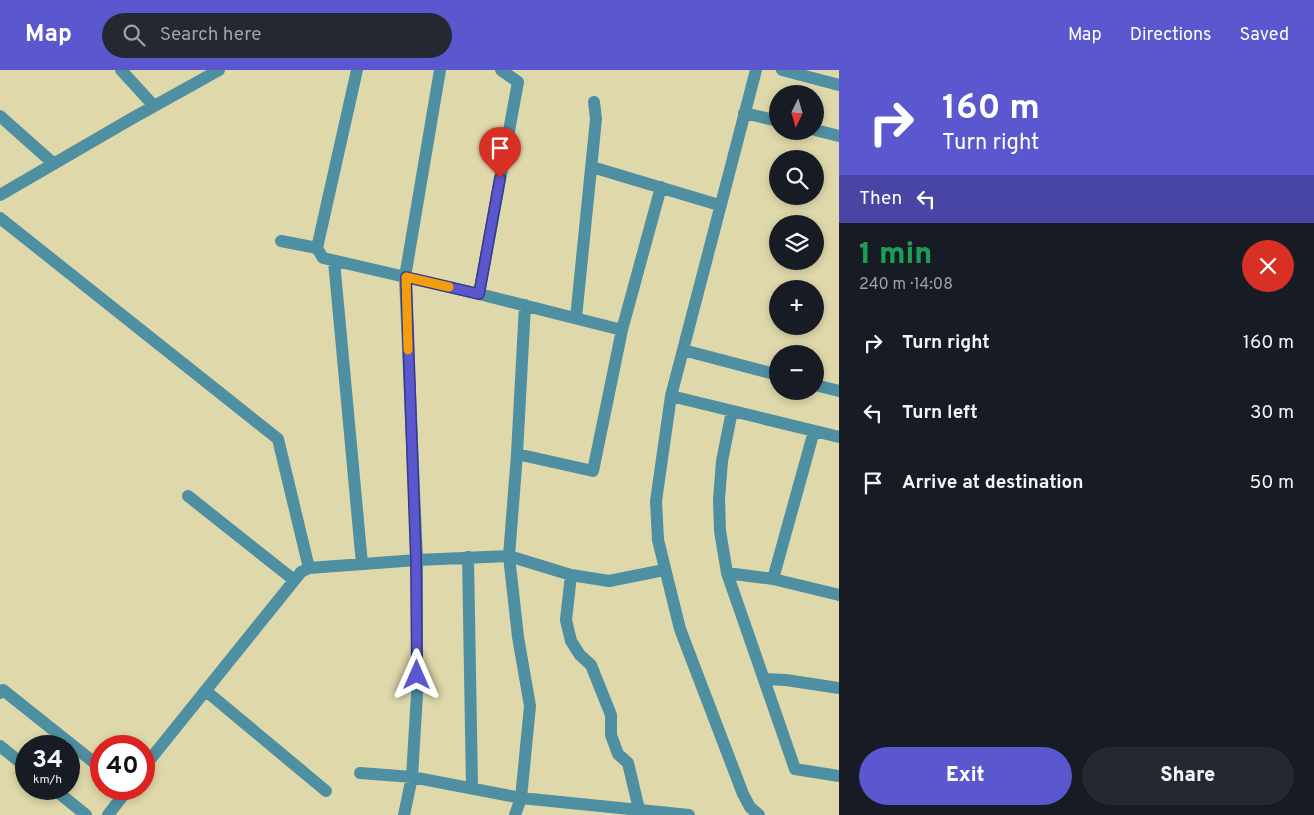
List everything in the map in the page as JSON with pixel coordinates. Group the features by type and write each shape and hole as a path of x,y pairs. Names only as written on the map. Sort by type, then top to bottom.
{"street":[{"path":"121,70 154,106"},
{"path":"0,195 219,70"},
{"path":"357,70 317,248 323,258 525,305 622,330"},
{"path":"404,815 412,777 417,694 416,560 406,277 440,70"},
{"path":"479,294 518,82 501,70"},
{"path":"756,70 719,205 671,396 656,501 658,540 680,629 730,762 750,807 759,815"},
{"path":"782,70 839,85"},
{"path":"576,318 592,167 596,118 594,102"},
{"path":"744,113 769,119"},
{"path":"0,116 54,164"},
{"path":"824,132 839,136"},
{"path":"592,167 719,205"},
{"path":"517,454 593,471 622,330 661,187"},
{"path":"0,218 278,439 309,568"},
{"path":"281,241 317,248"},
{"path":"334,261 362,564"},
{"path":"514,815 521,798 530,706 518,637 509,556 525,305"},
{"path":"683,350 769,373"},
{"path":"824,387 839,391"},
{"path":"671,396 839,437"},
{"path":"732,411 722,461 719,499 720,531 726,574 795,769 839,776"},
{"path":"773,579 814,431"},
{"path":"188,496 294,580"},
{"path":"155,754 294,580 301,572 309,568 416,560 509,556 572,575 609,580 664,570"},
{"path":"468,557 472,787"},
{"path":"726,574 773,579 839,596"},
{"path":"572,575 566,620 571,641 580,655 592,665 611,715 611,735 618,754 628,763 639,809"},
{"path":"764,679 786,680 839,688"},
{"path":"0,693 3,690 90,759"},
{"path":"206,691 326,791"},
{"path":"0,746 15,758"},
{"path":"360,773 412,777 472,787 564,809 639,809 689,815"},
{"path":"68,800 86,815"},
{"path":"108,815 120,800"}],"slow traffic":[{"path":"408,350 406,277 449,287"}],"route":[{"path":"417,675 416,560 406,277 479,294 500,178"}]}
